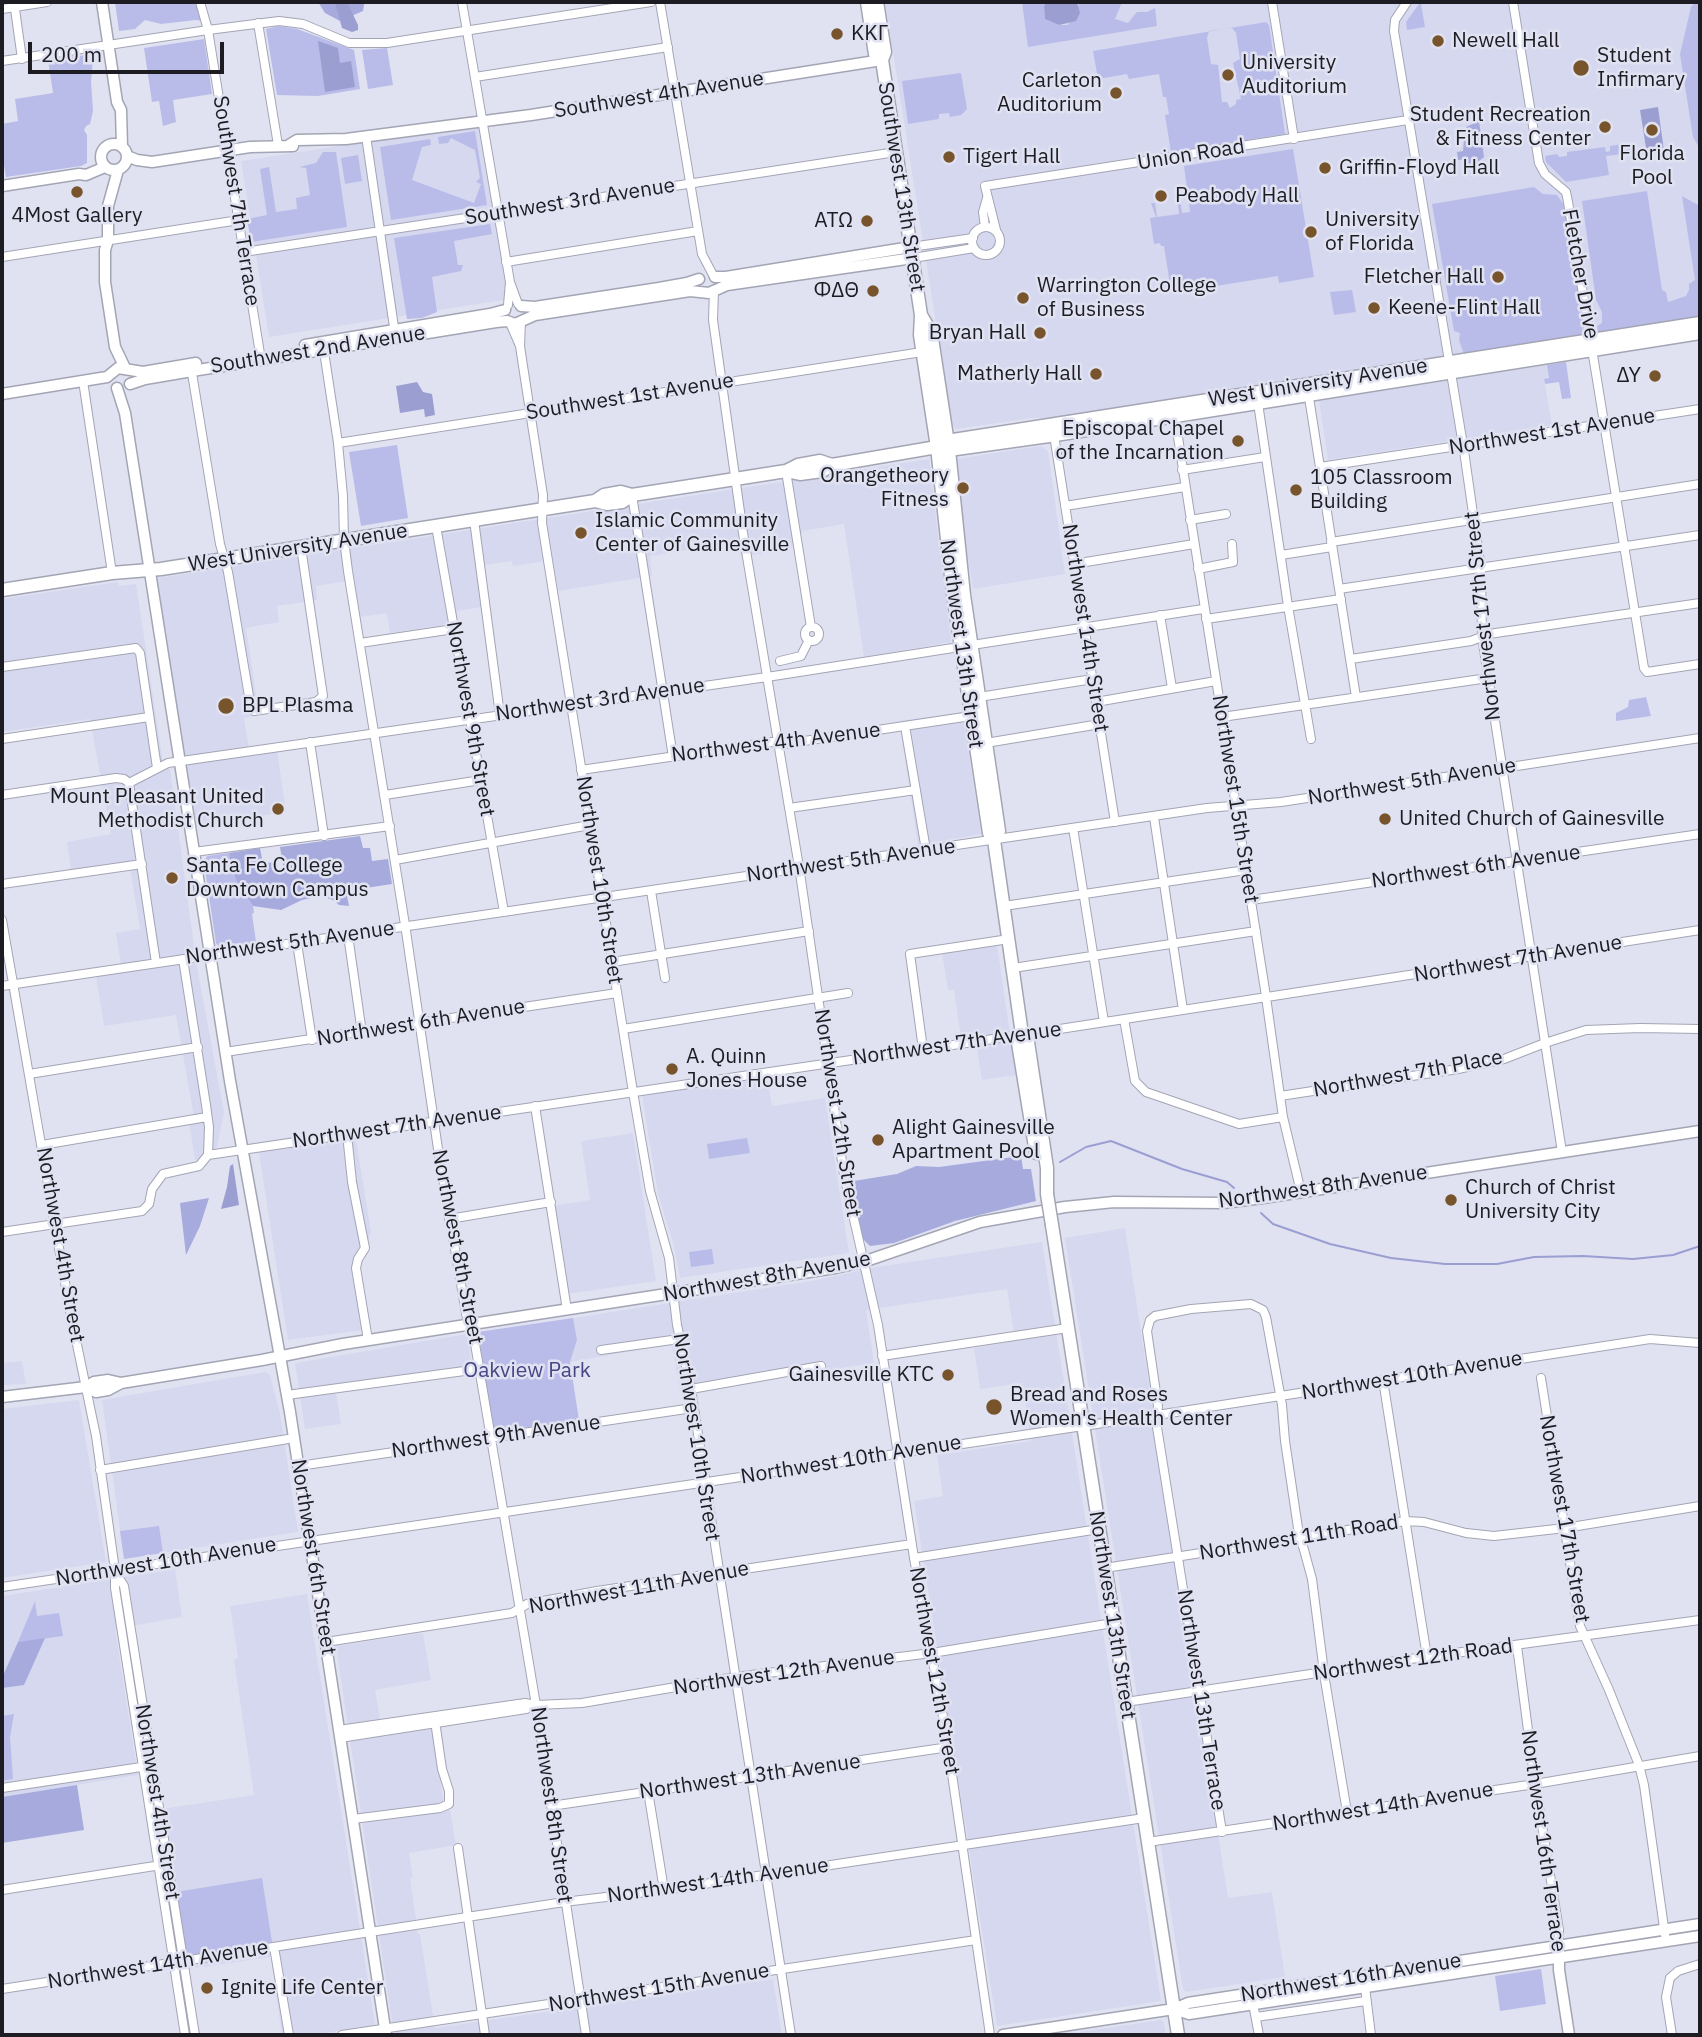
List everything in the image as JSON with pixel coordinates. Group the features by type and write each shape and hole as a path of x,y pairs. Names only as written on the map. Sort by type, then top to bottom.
{"main road":[{"name":"Southwest 13th Street","path":"867,2 875,54 882,60"},
{"name":"Southwest 13th Street","path":"877,2 885,52 882,60 921,315 922,352 944,446"},
{"name":"Southwest 13th Street","path":"921,315 930,332 944,446"},
{"name":"West University Avenue","path":"1593,345 1700,323"},
{"name":"West University Avenue","path":"2,590 542,510 594,501 604,495 621,492 632,495 786,471 800,474 822,471 832,465 944,446 1593,345 1700,333"},
{"name":"West University Avenue","path":"944,446 1054,435 1174,411 1258,403 1308,390"},
{"name":"Northwest 13th Street","path":"944,446 960,561 971,716 1009,939 1022,1034 1018,1043 1039,1169 1047,1194 1178,2035"},
{"name":"Northwest 13th Street","path":"966,646 979,697 999,831 994,839"}],"street":[{"path":"2,9 14,4 47,2"},
{"name":"Northwest 6th Street","path":"102,2 122,119 106,199 111,261 109,320 121,379 225,1052 295,1437 385,2032"},
{"name":"Southwest 7th Terrace","path":"200,2 208,30 260,356"},
{"name":"Northwest 10th Street","path":"462,2 520,346 543,495 542,523 622,1029 650,1191 665,1239 679,1339 691,1389 791,2035"},
{"path":"2,61 279,21 303,24 358,45 387,43 651,2"},
{"path":"660,2 702,254 714,282"},
{"path":"1272,2 1294,139"},
{"name":"Northwest 17th Street","path":"1407,2 1397,16 1394,27 1463,446 1481,569 1482,637 1562,1152"},
{"name":"Fletcher Drive","path":"1513,2 1539,163 1545,174 1566,192 1644,668 1647,672 1700,664"},
{"path":"14,4 22,58"},
{"path":"258,23 283,145"},
{"path":"475,77 668,47"},
{"name":"Southwest 4th Avenue","path":"2,186 90,174 114,160 146,166 152,162 228,150 283,145 297,140 367,140 432,127 882,60"},
{"name":"Union Road","path":"987,198 985,186 1408,120"},
{"path":"367,140 395,333"},
{"name":"Southwest 3rd Avenue","path":"244,252 896,152"},
{"path":"985,227 983,212 987,198"},
{"path":"714,282 705,274 699,279 698,286 709,293 714,282 726,277 912,253 974,248 985,255 995,252 1000,243 987,198"},
{"path":"2,257 239,220"},
{"path":"912,253 973,237 978,230 985,227 996,230"},
{"path":"506,262 698,231"},
{"path":"973,237 974,248"},
{"name":"Southwest 2nd Avenue","path":"514,314 535,307 659,288 699,279"},
{"name":"Northwest 12th Street","path":"714,282 713,320 736,479 800,869 847,1194 878,1325 912,1544 948,1747 990,2035"},
{"name":"Southwest 2nd Avenue","path":"2,394 121,379 145,379 191,368 514,314 702,291"},
{"name":"Northwest 8th Street","path":"324,345 344,496 344,540 449,1219 468,1325 473,1332 520,1609 586,2035"},
{"name":"Southwest 1st Avenue","path":"338,443 922,352"},
{"path":"191,368 220,544 252,710 304,704 322,699 301,547"},
{"path":"83,384 112,573"},
{"name":"Southwest 2nd Avenue","path":"2,401 83,384"},
{"path":"1308,390 1356,697"},
{"path":"1258,403 1311,739"},
{"name":"Northwest 1st Avenue","path":"1320,467 1700,409"},
{"name":"Northwest 15th Street","path":"1174,411 1283,1117 1301,1192"},
{"name":"Northwest 14th Street","path":"1054,435 1115,822"},
{"path":"1182,470 1265,457"},
{"path":"780,661 801,656 809,640 815,640 819,635 817,629 811,627 786,471"},
{"path":"1281,555 1473,519 1700,484"},
{"path":"1065,506 1185,487"},
{"path":"632,495 673,757"},
{"path":"1190,520 1226,514"},
{"path":"474,520 500,715"},
{"name":"Northwest 9th Street","path":"436,526 504,912"},
{"path":"1339,589 1700,535"},
{"path":"1074,564 1194,544"},
{"path":"1198,569 1233,562 1232,544"},
{"path":"1206,619 1341,599"},
{"path":"1351,659 1471,641 1489,634 1700,603"},
{"name":"Northwest 3rd Avenue","path":"129,783 157,768 180,761 767,677 1203,609"},
{"path":"1160,615 1172,688"},
{"path":"360,643 454,629"},
{"path":"2,667 136,648 140,653 157,768"},
{"path":"1222,717 1488,678"},
{"path":"979,697 1093,679"},
{"path":"1096,702 1216,681"},
{"name":"Northwest 4th Avenue","path":"581,770 971,716"},
{"path":"2,739 149,717"},
{"path":"986,743 1100,724"},
{"path":"905,726 926,850"},
{"name":"Northwest 5th Avenue","path":"2,986 994,839 1281,802 1700,737"},
{"path":"310,742 324,836"},
{"path":"2,795 116,778 129,783 156,963"},
{"path":"385,795 481,779"},
{"path":"789,808 916,790"},
{"path":"1154,817 1183,1010"},
{"path":"395,860 590,825"},
{"path":"194,852 390,826"},
{"path":"1073,828 1104,1022"},
{"name":"Northwest 6th Avenue","path":"1251,900 1700,834"},
{"path":"2,884 142,864"},
{"path":"1004,906 1246,870"},
{"path":"651,891 665,978"},
{"name":"Northwest 4th Street","path":"2,920 4,952 86,1387 115,1570 115,1588 125,1621 178,1962 185,2035"},
{"name":"Northwest 7th Avenue","path":"56,1225 142,1211 149,1204 156,1181 163,1174 199,1166 208,1155 1124,1019 1700,930"},
{"path":"612,962 809,931"},
{"path":"1013,968 1256,931"},
{"path":"348,935 362,1033"},
{"path":"923,1049 909,954 1009,939"},
{"path":"296,943 312,1040"},
{"path":"183,959 207,1117 208,1155"},
{"name":"Northwest 6th Avenue","path":"225,1052 617,993"},
{"path":"622,1029 848,993"},
{"path":"1124,1019 1135,1081 1146,1092 1239,1124 1283,1117"},
{"name":"Northwest 7th Place","path":"1280,1096 1458,1069 1504,1059 1586,1030 1700,1029"},
{"path":"29,1074 198,1047"},
{"path":"535,1106 567,1310"},
{"path":"42,1145 207,1117"},
{"name":"Northwest 8th Avenue","path":"2,1397 86,1387 96,1392 108,1390 121,1383 368,1340 674,1294 863,1262 980,1222 1054,1209 1114,1202 1223,1203 1700,1130"},
{"path":"347,1134 352,1182 365,1248 356,1268 368,1340"},
{"path":"449,1219 551,1202"},
{"path":"2,1232 56,1225"},
{"name":"Northwest 13th Terrace","path":"1222,1832 1157,1415 1158,1405 1147,1331 1150,1320 1168,1313 1242,1304 1251,1304 1263,1310 1280,1396"},
{"path":"882,1356 1068,1328"},
{"path":"601,1350 679,1339"},
{"name":"Northwest 10th Avenue","path":"2,1587 1650,1339 1700,1343"},
{"path":"691,1389 821,1366"},
{"path":"287,1395 479,1369"},
{"name":"Northwest 17th Street","path":"1541,1378 1580,1626 1633,1745 1639,1765 1665,1935"},
{"path":"1383,1380 1427,1657"},
{"path":"1280,1396 1293,1498 1300,1537 1312,1578 1347,1812"},
{"name":"Northwest 9th Avenue","path":"299,1466 694,1408"},
{"path":"100,1470 295,1437"},
{"name":"Northwest 11th Road","path":"1105,1568 1405,1521 1424,1522 1481,1536 1564,1528 1700,1506"},
{"path":"915,1558 1099,1529"},
{"name":"Northwest 11th Avenue","path":"326,1642 512,1614 527,1604 912,1544"},
{"name":"Northwest 12th Road","path":"1126,1702 1584,1634 1700,1620"},
{"name":"Northwest 12th Avenue","path":"340,1734 526,1709 536,1705 582,1703 735,1677 932,1653 1114,1623"},
{"name":"Northwest 16th Terrace","path":"1517,1646 1535,1784 1559,1930 1569,2035"},
{"path":"353,1819 440,1808 449,1804 450,1796 442,1769 435,1720"},
{"name":"Northwest 13th Avenue","path":"551,1806 948,1747"},
{"name":"Northwest 14th Avenue","path":"1148,1842 1535,1784 1700,1756"},
{"path":"2,1788 148,1766"},
{"path":"648,1791 664,1890"},
{"name":"Northwest 14th Avenue","path":"2,1989 564,1902 664,1890 1144,1818"},
{"path":"458,1848 485,2035"},
{"path":"2,1890 163,1864"},
{"name":"Northwest 16th Avenue","path":"1003,2035 1174,2009 1188,2003 1366,1981 1559,1952 1665,1935 1700,1924"},
{"name":"Northwest 16th Avenue","path":"1665,1935 1700,1936"},
{"name":"Northwest 15th Avenue","path":"342,2035 385,2032 482,2014 976,1940"},
{"path":"274,1947 289,2035"},
{"name":"Northwest 4th Street","path":"178,1962 195,2035"},
{"path":"1672,2035 1666,1997 1670,1978 1678,1971 1700,1964"},
{"path":"1174,2009 1189,2014 1366,1981 1371,2035"},
{"path":"1256,2017 1366,2001"},
{"path":"1253,2004 1259,2035"}],"shaded area":[{"path":"318,2 364,2 364,5 363,11 340,21 325,13"},
{"path":"347,2 358,30 352,32 342,28 335,3"},
{"name":"University of Florida","path":"885,2 1700,2 1700,317 1056,418 1032,418 956,429 952,424"},
{"path":"1047,2 1077,2 1080,13 1076,21 1059,25 1045,19 1044,6"},
{"path":"318,41 338,48 340,63 351,61 355,87 325,92"},
{"name":"Florida Pool","path":"1658,107 1664,151 1647,154 1640,110"},
{"path":"1479,121 1484,157 1469,169 1467,159 1458,160 1457,152 1463,151 1464,140 1468,137 1466,127"},
{"path":"481,124 509,299 269,337 241,161"},
{"path":"1547,365 1549,378 1544,379 1552,425 1328,460 1319,401"},
{"path":"417,382 423,392 432,394 435,415 425,417 424,409 400,413 396,386"},
{"path":"1041,446 1048,451 1065,574 973,589 961,514 956,459"},
{"path":"929,459 951,642 864,657 844,524 803,531 790,549 741,557 738,542 650,556 652,576 558,591 553,560 513,566 512,561 477,566 482,607 457,611 458,623 390,633 387,613 360,617 354,580 316,586 317,600 277,606 279,622 246,628 259,715 244,718 249,749 185,757 183,755 156,580 158,578"},
{"path":"118,582 119,586 136,584 164,769 170,769 196,961 224,1112 215,1157 195,1160 189,1122 194,1117 176,1015 104,1026 96,976 122,972 116,933 140,929 129,862 71,871 67,842 111,834 90,719 2,732 2,599"},
{"path":"963,712 981,834 918,845 899,721"},
{"path":"277,750 286,812 195,826 187,765"},
{"path":"360,836 363,848 370,848 372,861 388,859 392,884 346,891 349,906 339,905 321,896 302,900 281,910 253,906 231,868 229,853 260,848 263,864 273,862 274,872 284,871 280,847"},
{"path":"996,938 1016,1075 982,1080 975,1037 961,1038 954,990 948,990 941,947"},
{"path":"767,1076 772,1106 825,1098 849,1253 680,1278 674,1246 658,1194 642,1095"},
{"path":"354,1127 371,1232 360,1263 371,1329 288,1340 259,1153 246,1144"},
{"path":"633,1133 656,1281 567,1294 553,1206 590,1200 581,1141"},
{"path":"1021,1156 1023,1169 1031,1169 1036,1201 955,1221 894,1243 870,1246 863,1239 858,1222 854,1181 897,1174 916,1166 939,1167"},
{"path":"233,1164 239,1205 221,1209 230,1166"},
{"path":"209,1198 200,1226 186,1255 180,1203"},
{"path":"1125,1228 1228,1898 1272,1892 1285,1977 1186,1992 1183,1989 1065,1238"},
{"path":"1042,1242 1161,2001 997,2026 914,1501 943,1496 937,1455 1031,1441 1022,1383 980,1389 974,1348 1015,1341 1007,1289 866,1310 874,1363 680,1392 672,1344 570,1362 577,1340 573,1318"},
{"path":"467,1334 472,1366 335,1387 341,1424 305,1429 295,1363"},
{"path":"22,1361 26,1384 2,1385 2,1363"},
{"path":"265,1372 270,1375 280,1413 298,1532 124,1559 102,1400"},
{"path":"79,1400 106,1562 2,1578 2,1409"},
{"path":"175,1569 182,1617 115,1629 138,1775 2,1797 2,1596"},
{"path":"307,1594 375,2035 340,2035 339,2031 282,2035 271,1957 188,1969 162,1809 254,1795 234,1660 238,1658 230,1606"},
{"path":"423,1633 431,1680 375,1690 383,1736 432,1729 445,1810 450,1810 456,1845 409,1853 418,1934 435,2028 773,1979 782,2035 397,2035 392,2022 336,1646"},
{"path":"45,1638 24,1685 2,1688 2,1678 18,1642"},
{"path":"77,1785 84,1830 2,1843 2,1797"},
{"path":"1161,2020 1164,2022 1166,2035 1080,2035 1079,2032"}],"green space":[{"path":"115,2 197,2 202,21 161,24 145,20 135,29 119,31"},
{"path":"1022,2 1047,2 1044,6 1045,19 1059,25 1068,25 1079,5 1077,2 1122,2 1115,19 1128,23 1137,12 1147,12 1155,8 1157,26 1028,47"},
{"path":"1695,2 1700,2 1700,149 1693,137 1680,54 1691,7"},
{"path":"1419,4 1425,27 1407,30 1406,22"},
{"path":"1266,22 1269,25 1285,134 1171,152 1165,115 1169,114 1159,74 1129,79 1127,74 1098,79 1093,51 1209,32 1207,38 1211,64 1218,65 1222,102 1227,102 1230,108 1236,104 1236,100 1241,99 1233,63 1240,59 1236,33 1232,28 1224,29"},
{"path":"279,26 297,29 354,50 360,89 318,96 277,95 266,29"},
{"path":"204,39 212,94 173,100 176,122 163,126 159,101 152,102 144,48"},
{"path":"387,48 393,85 368,89 362,50"},
{"path":"86,55 93,60 93,111 90,124 84,130 87,135 87,163 6,177 2,153 2,124 18,121 15,99 53,93 48,60"},
{"path":"961,73 967,109 961,115 950,117 949,113 939,114 939,119 908,124 902,81"},
{"path":"475,131 487,205 391,220 380,147 430,139 431,145 422,147 412,180 474,203 481,184 476,182 480,178 475,150 451,138 448,143 439,144 438,137"},
{"path":"1629,143 1631,153 1606,156 1609,175 1566,182 1546,162 1545,156 1567,156 1567,152 1605,147 1606,152 1610,151 1610,146"},
{"path":"1293,149 1314,277 1279,283 1278,276 1171,291 1164,246 1160,243 1154,244 1150,218 1156,217 1151,203 1155,203 1157,217 1179,214 1177,196 1180,196 1182,213 1190,212 1184,166"},
{"path":"323,152 336,152 347,227 251,242 247,219 267,215 260,169 269,167 276,212 297,209 296,198 310,195 306,168 299,167 316,163"},
{"path":"358,155 362,181 345,184 341,158"},
{"path":"1534,187 1543,194 1557,195 1564,205 1583,335 1464,354 1459,340 1460,333 1454,331 1432,204"},
{"path":"1647,191 1662,290 1666,292 1668,302 1686,296 1689,284 1695,280 1682,196 1700,206 1700,317 1598,332 1597,326 1602,323 1602,312 1596,300 1582,201"},
{"path":"490,224 492,234 454,241 458,265 463,265 461,271 432,277 437,312 422,318 407,319 394,238"},
{"path":"1352,290 1356,312 1334,315 1330,292"},
{"path":"1566,362 1571,398 1562,399 1559,382 1545,384 1544,379 1549,378 1547,365"},
{"path":"397,445 408,518 361,526 349,452"},
{"path":"1646,697 1651,716 1616,721 1616,713 1628,707 1629,700"},
{"path":"229,853 231,868 239,886 253,906 256,942 219,947 216,943 204,862 207,856"},
{"path":"747,1138 750,1153 709,1159 707,1144"},
{"path":"712,1249 714,1264 691,1267 689,1252"},
{"name":"Oakview Park","path":"573,1318 577,1340 570,1362 579,1420 494,1432 478,1332"},
{"path":"159,1526 163,1553 124,1559 120,1531"},
{"path":"35,1601 37,1616 59,1613 63,1636 18,1642"},
{"path":"14,1714 10,1737 13,1779 2,1781 2,1716"},
{"path":"262,1878 272,1942 186,1956 176,1892"},
{"path":"1541,1969 1546,2004 1500,2011 1495,1976"}],"waterway":[{"path":"1060,1162 1086,1147 1111,1141 1182,1169 1227,1182 1234,1188"},
{"path":"1261,1213 1273,1224 1330,1244 1391,1258 1445,1264 1497,1264 1534,1257 1633,1259 1673,1255 1700,1246"}],"place":[{"name":"ΚΚΓ","path":"837,34"},
{"name":"Newell Hall","path":"1438,41"},
{"name":"Student Infirmary","path":"1581,68"},
{"name":"University Auditorium","path":"1228,75"},
{"name":"Carleton Auditorium","path":"1116,93"},
{"name":"Student Recreation & Fitness Center","path":"1605,127"},
{"name":"Florida Pool","path":"1652,130"},
{"name":"Tigert Hall","path":"949,157"},
{"name":"Griffin-Floyd Hall","path":"1325,168"},
{"name":"4Most Gallery","path":"77,192"},
{"name":"Peabody Hall","path":"1161,196"},
{"name":"ΑΤΩ","path":"867,221"},
{"name":"University of Florida","path":"1311,232"},
{"name":"Fletcher Hall","path":"1498,277"},
{"name":"ΦΔΘ","path":"873,291"},
{"name":"Warrington College of Business","path":"1023,298"},
{"name":"Keene-Flint Hall","path":"1374,308"},
{"name":"Bryan Hall","path":"1040,333"},
{"name":"Matherly Hall","path":"1096,374"},
{"name":"ΔΥ","path":"1655,376"},
{"name":"Episcopal Chapel of the Incarnation","path":"1238,441"},
{"name":"Orangetheory Fitness","path":"963,488"},
{"name":"105 Classroom Building","path":"1296,490"},
{"name":"Islamic Community Center of Gainesville","path":"581,533"},
{"name":"BPL Plasma","path":"226,706"},
{"name":"Mount Pleasant United Methodist Church","path":"278,809"},
{"name":"United Church of Gainesville","path":"1385,819"},
{"name":"Santa Fe College Downtown Campus","path":"172,878"},
{"name":"A. Quinn Jones House","path":"672,1069"},
{"name":"Alight Gainesville Apartment Pool","path":"878,1140"},
{"name":"Church of Christ University City","path":"1451,1200"},
{"name":"Gainesville KTC","path":"948,1375"},
{"name":"Bread and Roses Women's Health Center","path":"994,1407"},
{"name":"Ignite Life Center","path":"207,1988"}]}
